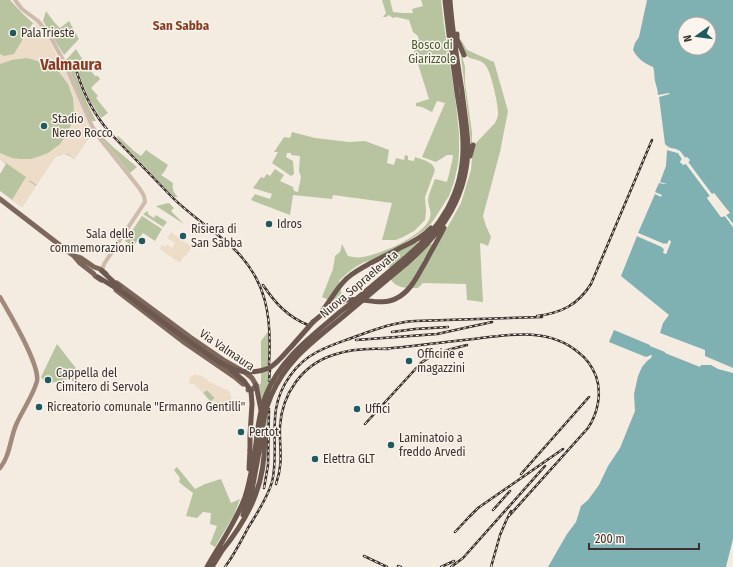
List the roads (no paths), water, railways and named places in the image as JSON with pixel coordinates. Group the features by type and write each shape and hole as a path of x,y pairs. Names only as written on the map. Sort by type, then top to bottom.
{"highway":[{"name":"Nuova Sopraelevata","path":"405,261 434,229 449,206 455,192 462,165 462,135 445,0"},
{"name":"Nuova Sopraelevata","path":"212,567 239,523 249,501 255,478 255,452 267,406 287,367 304,349 405,261 428,243 445,222 453,208 463,181 467,155 467,135 450,0"},
{"path":"450,0 458,38 464,55"},
{"path":"463,181 467,175 473,145"},
{"path":"314,322 343,282 350,275 364,266 412,243 429,230 455,192"},
{"path":"96,275 127,295 219,362 234,369 250,372 257,371 269,368 282,357 327,310 342,301 352,300 380,302 396,299 403,295 412,284 435,245 453,208"},
{"path":"99,269 127,295"},
{"path":"207,567 239,511 255,452 250,435 252,404 251,392 244,381 228,367"},
{"path":"221,552 231,540 247,515 258,490 261,478 264,436 256,385"}],"main road":[{"name":"Via Valmaura","path":"0,199 74,256 80,263 185,343 240,380 248,390 253,389 256,385 246,373 225,361 190,337 99,269 81,258 74,256"},
{"path":"99,269 101,276 96,275 94,271 99,269"},
{"path":"0,297 26,344 35,366 37,377 36,384 15,427 5,459 0,468"}],"street":[{"path":"15,0 22,9 38,21 49,34 63,60 92,126 100,140 144,196 145,202 104,264 99,269"}],"water":[{"path":"647,0 733,0 733,224 726,215 729,213 714,193 712,195 688,162 690,160 680,151 665,144 659,97 670,94 658,95 653,67 637,56 633,50 639,37"},
{"path":"667,150 678,153 682,159 680,162 686,164 710,196 707,198 721,217 725,216 733,227 733,368 705,356 705,350 660,333 663,323 669,315 621,276 637,236 662,247 665,249 666,254 671,242 664,244 638,233 655,194 661,197 662,195 655,192 659,183 667,184 660,182 666,166"},
{"path":"614,330 700,367 701,365 711,365 718,369 733,373 733,539 726,567 548,567 567,534 576,522 581,506 588,500 599,485 608,466 620,448 635,411 634,394 638,376 642,367 652,355 646,357 609,342"}],"railway":[{"path":"77,73 90,105 110,133 179,204 231,246 253,272 260,285 268,315 270,347 269,364"},
{"path":"537,316 554,313 575,303 591,284 652,140"},
{"path":"263,285 282,309 294,318 308,325"},
{"path":"225,567 262,506 270,488 275,464 275,418 278,400 285,383 302,362 317,352 332,345 393,324 415,321 542,317"},
{"path":"356,340 437,334 492,322"},
{"path":"392,332 448,327"},
{"path":"382,349 523,334 552,338 581,354 588,362 596,376 599,389 597,409 588,428 509,516"},
{"path":"365,424 426,359 467,345"},
{"path":"276,484 281,461 280,426 282,414 289,392 303,373 322,360 346,351 360,349 388,349"},
{"path":"269,381 270,370"},
{"path":"521,474 589,397"},
{"path":"264,488 268,465 269,409"},
{"path":"455,532 478,508 563,449"},
{"path":"451,567 463,558 545,466"},
{"path":"493,510 510,491"},
{"path":"491,567 500,535 511,511"},
{"path":"364,556 387,567"},
{"path":"441,567 454,561"}],"place":[{"name":"PalaTrieste","path":"13,33"},
{"name":"Stadio Nereo Rocco","path":"44,126"},
{"name":"Idros","path":"269,224"},
{"name":"Risiera di San Sabba","path":"183,236"},
{"name":"Sala delle commemorazioni","path":"142,241"},
{"name":"Officine e magazzini","path":"409,361"},
{"name":"Cappella del Cimitero di Servola","path":"48,380"},
{"name":"Ricreatorio comunale \"Ermanno Gentilli\"","path":"39,407"},
{"name":"Uffici","path":"357,409"},
{"name":"Pertot","path":"241,432"},
{"name":"Laminatoio a freddo Arvedi","path":"391,445"},
{"name":"Elettra GLT","path":"315,459"}],"district":[{"name":"San Sabba","path":"181,25"},
{"name":"Valmaura","path":"71,64"}],"park label":[{"name":"Bosco di Giarizzole","path":"432,52"}]}
